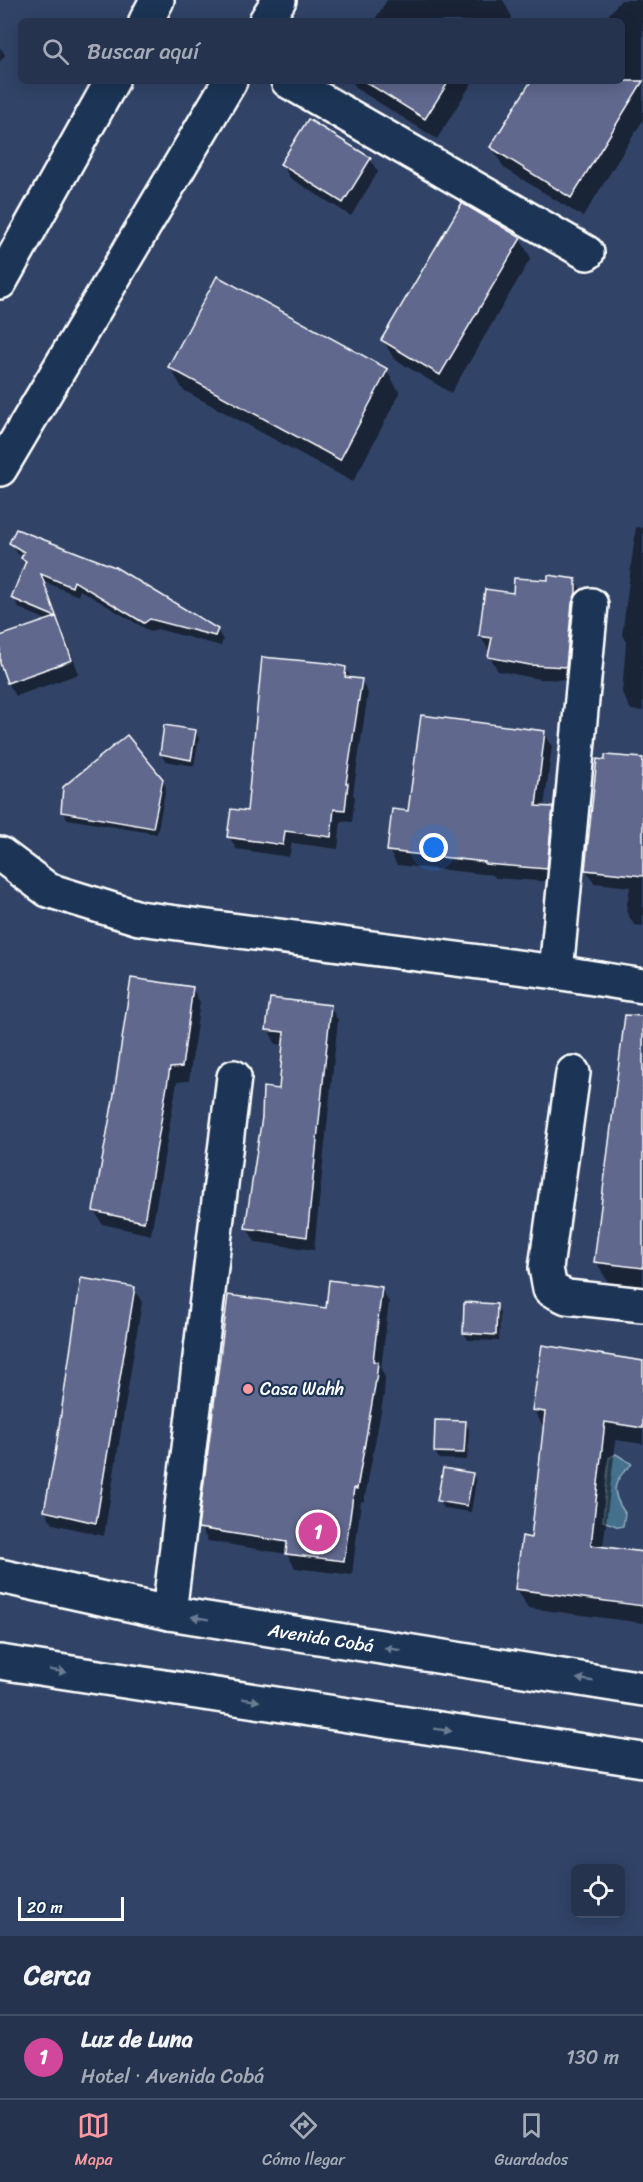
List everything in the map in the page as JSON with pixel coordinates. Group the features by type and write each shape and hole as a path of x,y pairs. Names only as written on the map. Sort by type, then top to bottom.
{"street":[{"path":"148,18 158,0"},
{"path":"268,18 279,0"},
{"path":"0,282 110,84"},
{"path":"0,468 228,84"},
{"path":"293,84 587,253"},
{"path":"556,972 591,605"},
{"path":"0,854 48,890 139,918 556,972 643,986"},
{"path":"573,1074 546,1268 550,1289 567,1297 643,1305"},
{"path":"169,1613 234,1077"},
{"name":"Avenida Cobá","path":"0,1576 169,1613 643,1689"},
{"path":"0,1662 643,1760"}],"water":[{"path":"616,1454 632,1464 620,1476 615,1487 617,1499 625,1513 623,1526 619,1527 603,1521 609,1458"}],"building":[{"path":"625,81 643,81 571,198 490,147 529,84 625,84"},
{"path":"369,84 447,84 425,119"},
{"path":"308,119 371,158 343,203 280,164"},
{"path":"462,203 521,238 440,375 381,340"},
{"path":"217,276 388,369 340,460 168,367"},
{"path":"16,529 115,567 218,629 215,636 150,619 144,623 74,581 72,587 41,574 72,660 7,683 0,663 0,636 56,617 11,598 26,561 21,558 24,552 9,543"},
{"path":"548,575 576,579 566,667 530,665 488,657 492,638 479,636 485,589 513,593 514,578 548,580"},
{"path":"262,657 328,663 346,667 345,677 362,679 346,783 348,783 345,810 334,809 331,837 285,831 283,845 227,837 231,809 247,811"},
{"path":"421,715 545,731 536,806 553,807 547,869 485,864 485,862 387,851 392,809 408,811"},
{"path":"164,725 196,730 191,760 160,754"},
{"path":"127,735 163,779 153,828 61,812 63,787"},
{"path":"605,755 643,758 641,790 643,790 643,876 585,870 597,759 605,760"},
{"path":"131,978 193,987 182,1067 170,1068 144,1222 93,1211 114,1094"},
{"path":"270,998 331,1005 307,1237 245,1228 262,1117 263,1087 279,1089 284,1032 266,1030"},
{"path":"625,1015 643,1016 643,1268 594,1262"},
{"path":"81,1278 135,1287 96,1523 44,1511 55,1454"},
{"path":"329,1280 382,1287 373,1361 378,1362 376,1380 357,1489 354,1488 344,1561 286,1554 287,1542 198,1528 228,1295 326,1308"},
{"path":"464,1302 497,1304 496,1335 463,1333"},
{"path":"542,1345 643,1361 643,1428 605,1422 591,1545 643,1552 643,1606 515,1589 522,1536 531,1538 545,1412 532,1410"},
{"path":"435,1420 466,1421 464,1453 434,1452"},
{"path":"443,1468 473,1473 467,1506 437,1501"}],"place":[{"name":"Casa Wahh","path":"248,1389"},
{"name":"Luz de Luna","path":"318,1532"}]}
